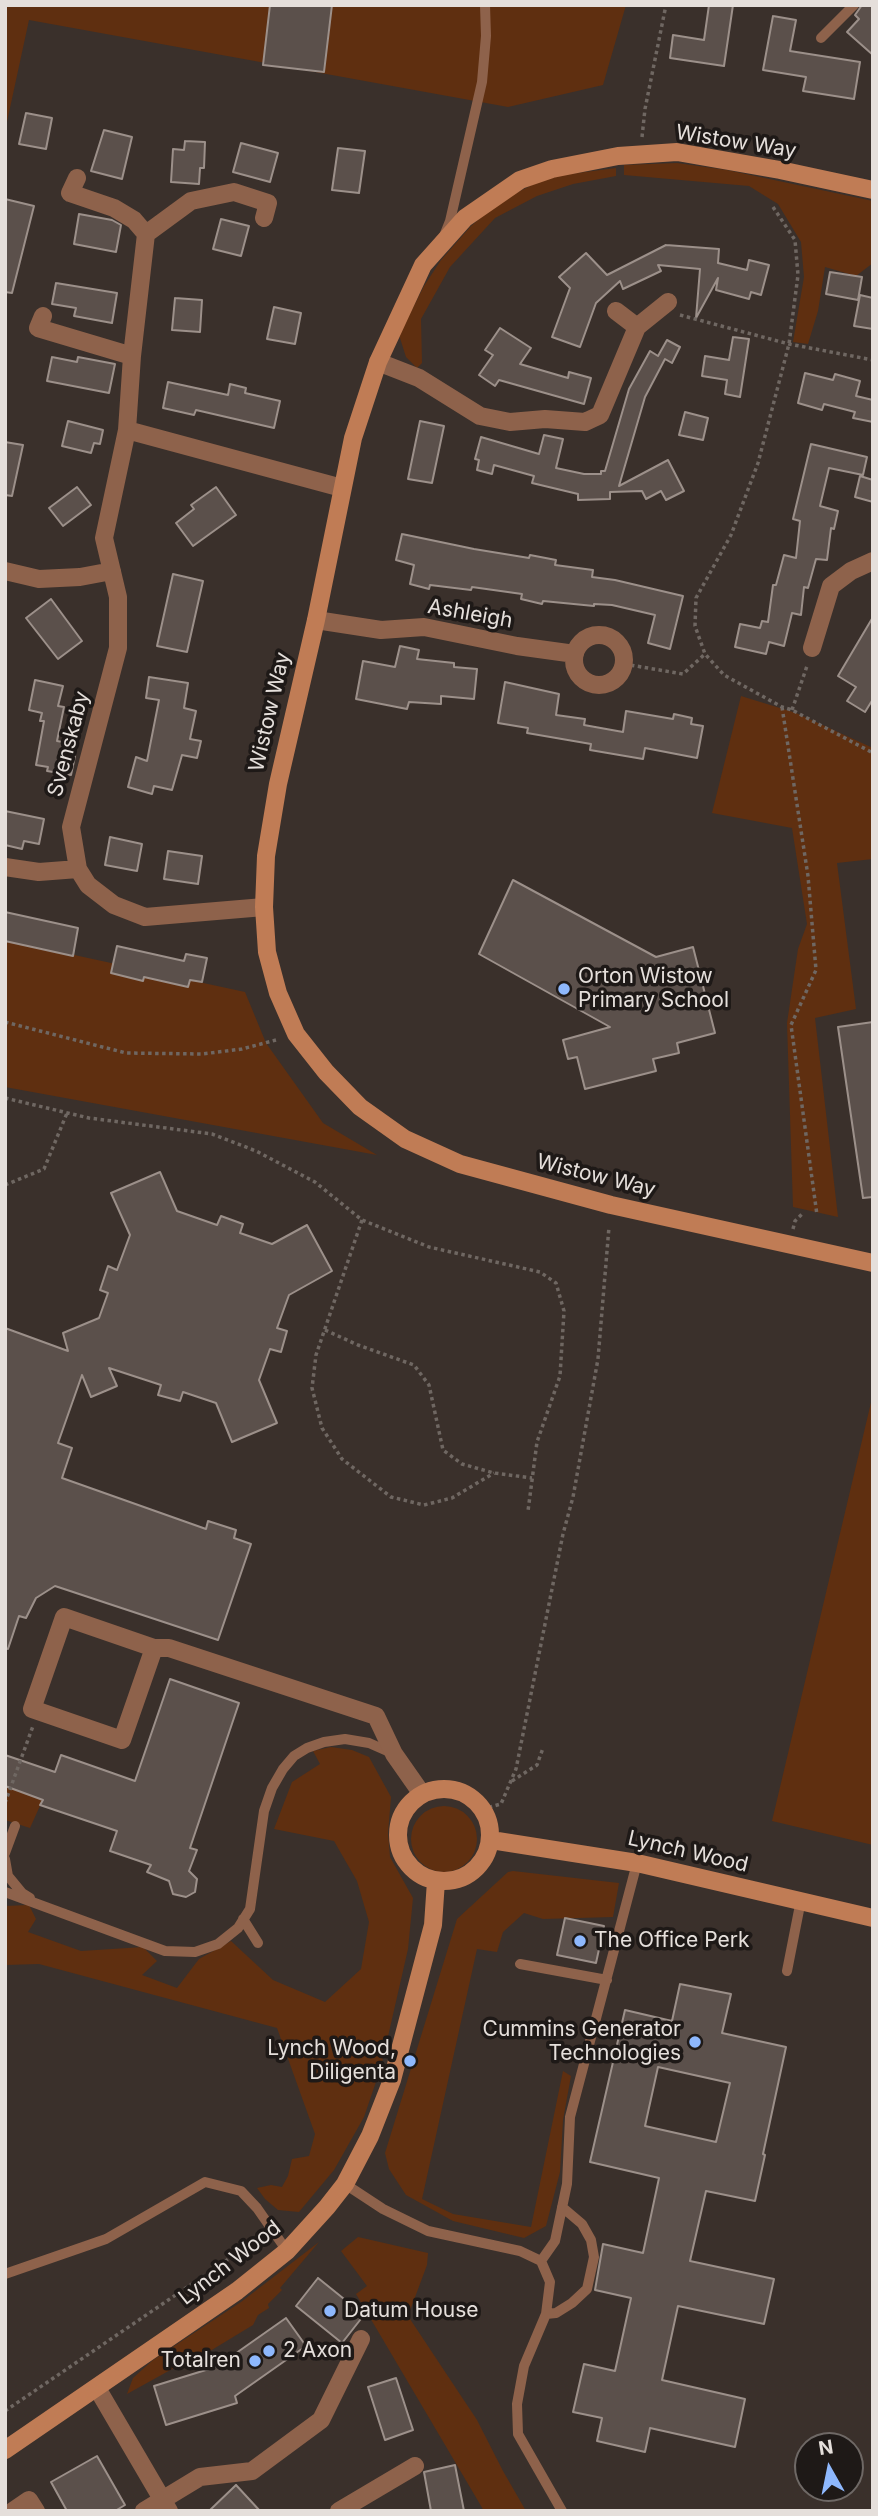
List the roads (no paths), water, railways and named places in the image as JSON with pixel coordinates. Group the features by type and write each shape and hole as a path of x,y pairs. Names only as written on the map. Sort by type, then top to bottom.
{"street":[{"name":"Wistow Way","path":"873,190 677,152 618,156 552,169 520,180 465,218 423,265 378,362 353,438 316,620 278,784 266,856 264,907 267,952 278,993 296,1034 326,1072 360,1107 405,1139 460,1164 586,1198 873,1263"},
{"path":"71,191 114,208 134,220 146,234 191,201 234,192 268,203 264,218"},
{"name":"Svenskaby","path":"78,869 71,827 117,648 118,597 104,538 127,430 132,356 146,234"},
{"path":"378,362 419,378 480,416 510,422 545,419 585,422 600,415 637,327 663,306"},
{"path":"615,311 637,327"},
{"path":"39,328 132,356"},
{"path":"127,430 342,488"},
{"path":"812,648 831,586 851,570 873,561"},
{"path":"5,571 40,579 80,577 112,570"},
{"name":"Ashleigh","path":"316,620 381,630 424,627 517,646 575,654"},
{"path":"600,635 608,636 621,647 624,664 617,678 610,682 594,684 580,676 576,670 575,654 584,640 600,635"},
{"path":"5,867 39,872 78,869 88,885 114,905 145,917 264,907"},
{"path":"154,1648 122,1740 32,1709 64,1617 154,1648 169,1648 376,1716 394,1754 422,1794"},
{"path":"444,1789 466,1794 482,1809 487,1819 491,1840 482,1861 475,1869 457,1880 436,1881 423,1877 404,1860 399,1848 399,1823 412,1802 422,1794 444,1789"},
{"name":"Lynch Wood","path":"491,1840 637,1863 873,1918"},
{"name":"Lynch Wood","path":"5,2450 237,2291 304,2235 345,2184 370,2136 392,2080 433,1925 436,1881"},
{"path":"144,2511 165,2505 200,2477 252,2471 321,2420 361,2339"},
{"path":"97,2388 165,2505"},
{"path":"339,2511 415,2466"},
{"path":"13,2511 29,2500 36,2511"}],"lane":[{"path":"441,245 450,221 482,82 486,36 485,5"},
{"path":"821,38 854,5"},
{"path":"5,1892 165,1951 195,1952 218,1944 238,1928 250,1909 264,1811 272,1788 289,1763 307,1748 345,1739 369,1743 394,1754"},
{"path":"5,1853 15,1826"},
{"path":"5,1859 8,1876 22,1893 47,1908"},
{"path":"541,2261 555,2241 567,2184 570,2117 637,1863"},
{"path":"787,1971 801,1900"},
{"path":"243,1919 258,1943"},
{"path":"520,1964 607,1980"},
{"path":"5,2274 106,2239 205,2182 241,2191 257,2208 287,2251"},
{"path":"345,2184 383,2209 428,2231 520,2251 541,2261 551,2282 546,2314 524,2366 517,2404 518,2434 562,2511"},
{"path":"546,2314 556,2313 587,2289 594,2257 591,2240 582,2224 562,2207"}],"place":[{"name":"Orton Wistow Primary School","path":"564,989"},
{"name":"The Office Perk","path":"580,1941"},
{"name":"Cummins Generator Technologies","path":"695,2042"},
{"name":"Lynch Wood, Diligenta","path":"410,2061"},
{"name":"Datum House","path":"330,2311"},
{"name":"2 Axon","path":"269,2351"},
{"name":"Totalren","path":"255,2361"}]}
